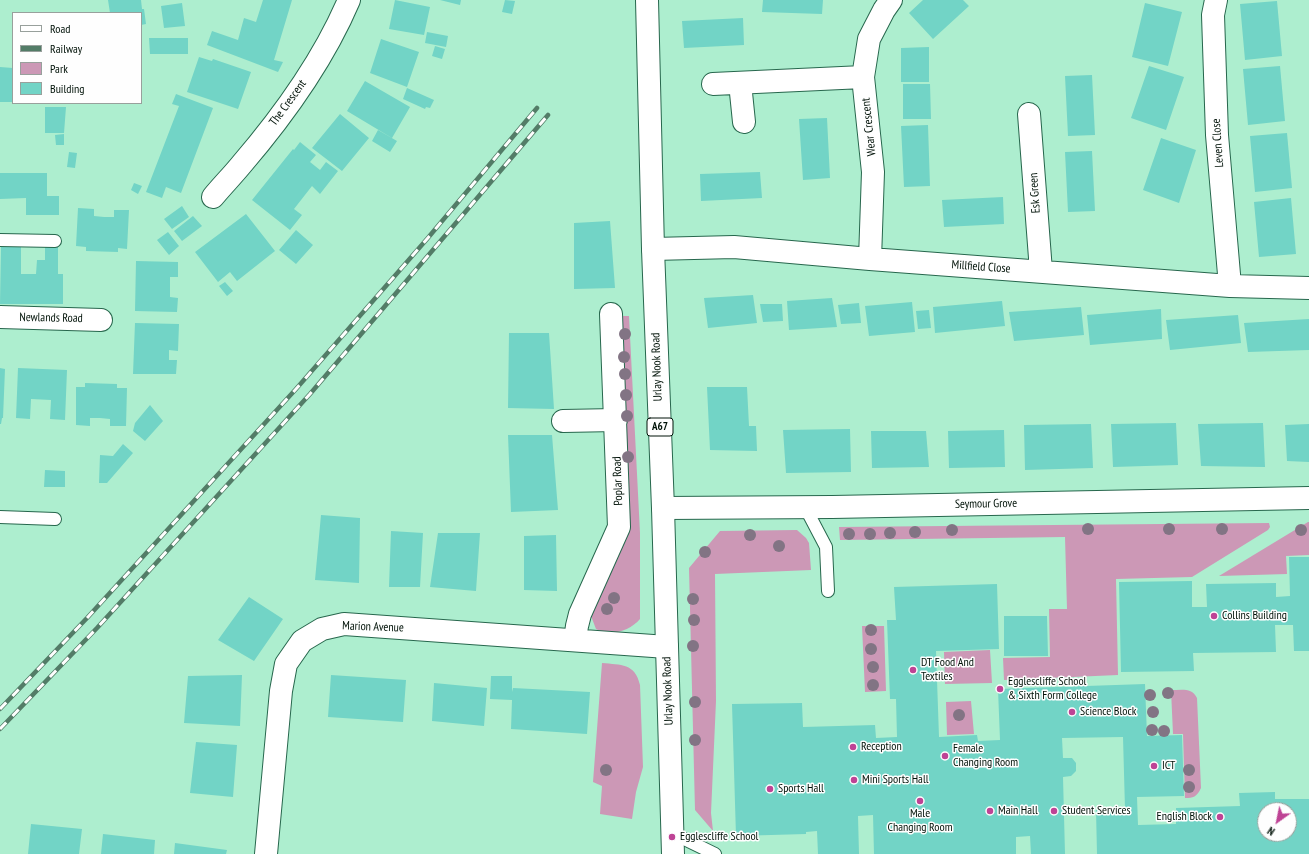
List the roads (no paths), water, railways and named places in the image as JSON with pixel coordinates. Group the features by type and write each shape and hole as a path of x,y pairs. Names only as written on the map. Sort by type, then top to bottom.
{"street":[{"name":"The Crescent","path":"213,197 241,166 286,108 324,52 338,26 349,0"},
{"name":"Urlay Nook Road","path":"647,0 653,249 663,508 673,843"},
{"name":"Wear Crescent","path":"870,259 873,172 863,77 869,39 891,0"},
{"name":"Leven Close","path":"1216,0 1213,16 1217,135 1230,286"},
{"path":"713,84 863,77"},
{"path":"740,83 744,122"},
{"name":"Esk Green","path":"1029,114 1041,271"},
{"name":"Millfield Close","path":"653,249 734,247 870,259 1230,286 1309,288"},
{"name":"Poplar Road","path":"575,640 576,626 580,614 619,526 611,314"},
{"name":"Newlands Road","path":"0,317 101,320"},
{"path":"563,421 616,420"},
{"name":"Seymour Grove","path":"663,508 1309,498"},
{"name":"Marion Avenue","path":"266,854 281,691 286,664 302,640 322,629 344,624 667,647"}],"lane":[{"path":"0,240 55,240"},
{"path":"805,507 826,547 828,591"},
{"path":"0,517 56,518"},
{"path":"673,843 715,854"}],"railway":[{"path":"0,709 87,618 296,389 427,239 537,108"},
{"path":"0,729 97,628 310,394 548,115"}],"place":[{"name":"Collins Building","path":"1214,616"},
{"name":"DT Food And Textiles","path":"913,670"},
{"name":"Egglescliffe School & Sixth Form College","path":"1000,689"},
{"name":"Science Block","path":"1072,712"},
{"name":"Reception","path":"853,747"},
{"name":"Female Changing Room","path":"945,756"},
{"name":"ICT","path":"1154,766"},
{"name":"Mini Sports Hall","path":"854,780"},
{"name":"Sports Hall","path":"770,789"},
{"name":"Male Changing Room","path":"920,801"},
{"name":"Main Hall","path":"990,811"},
{"name":"Student Services","path":"1054,811"},
{"name":"English Block","path":"1220,817"},
{"name":"Egglescliffe School","path":"672,837"}]}
